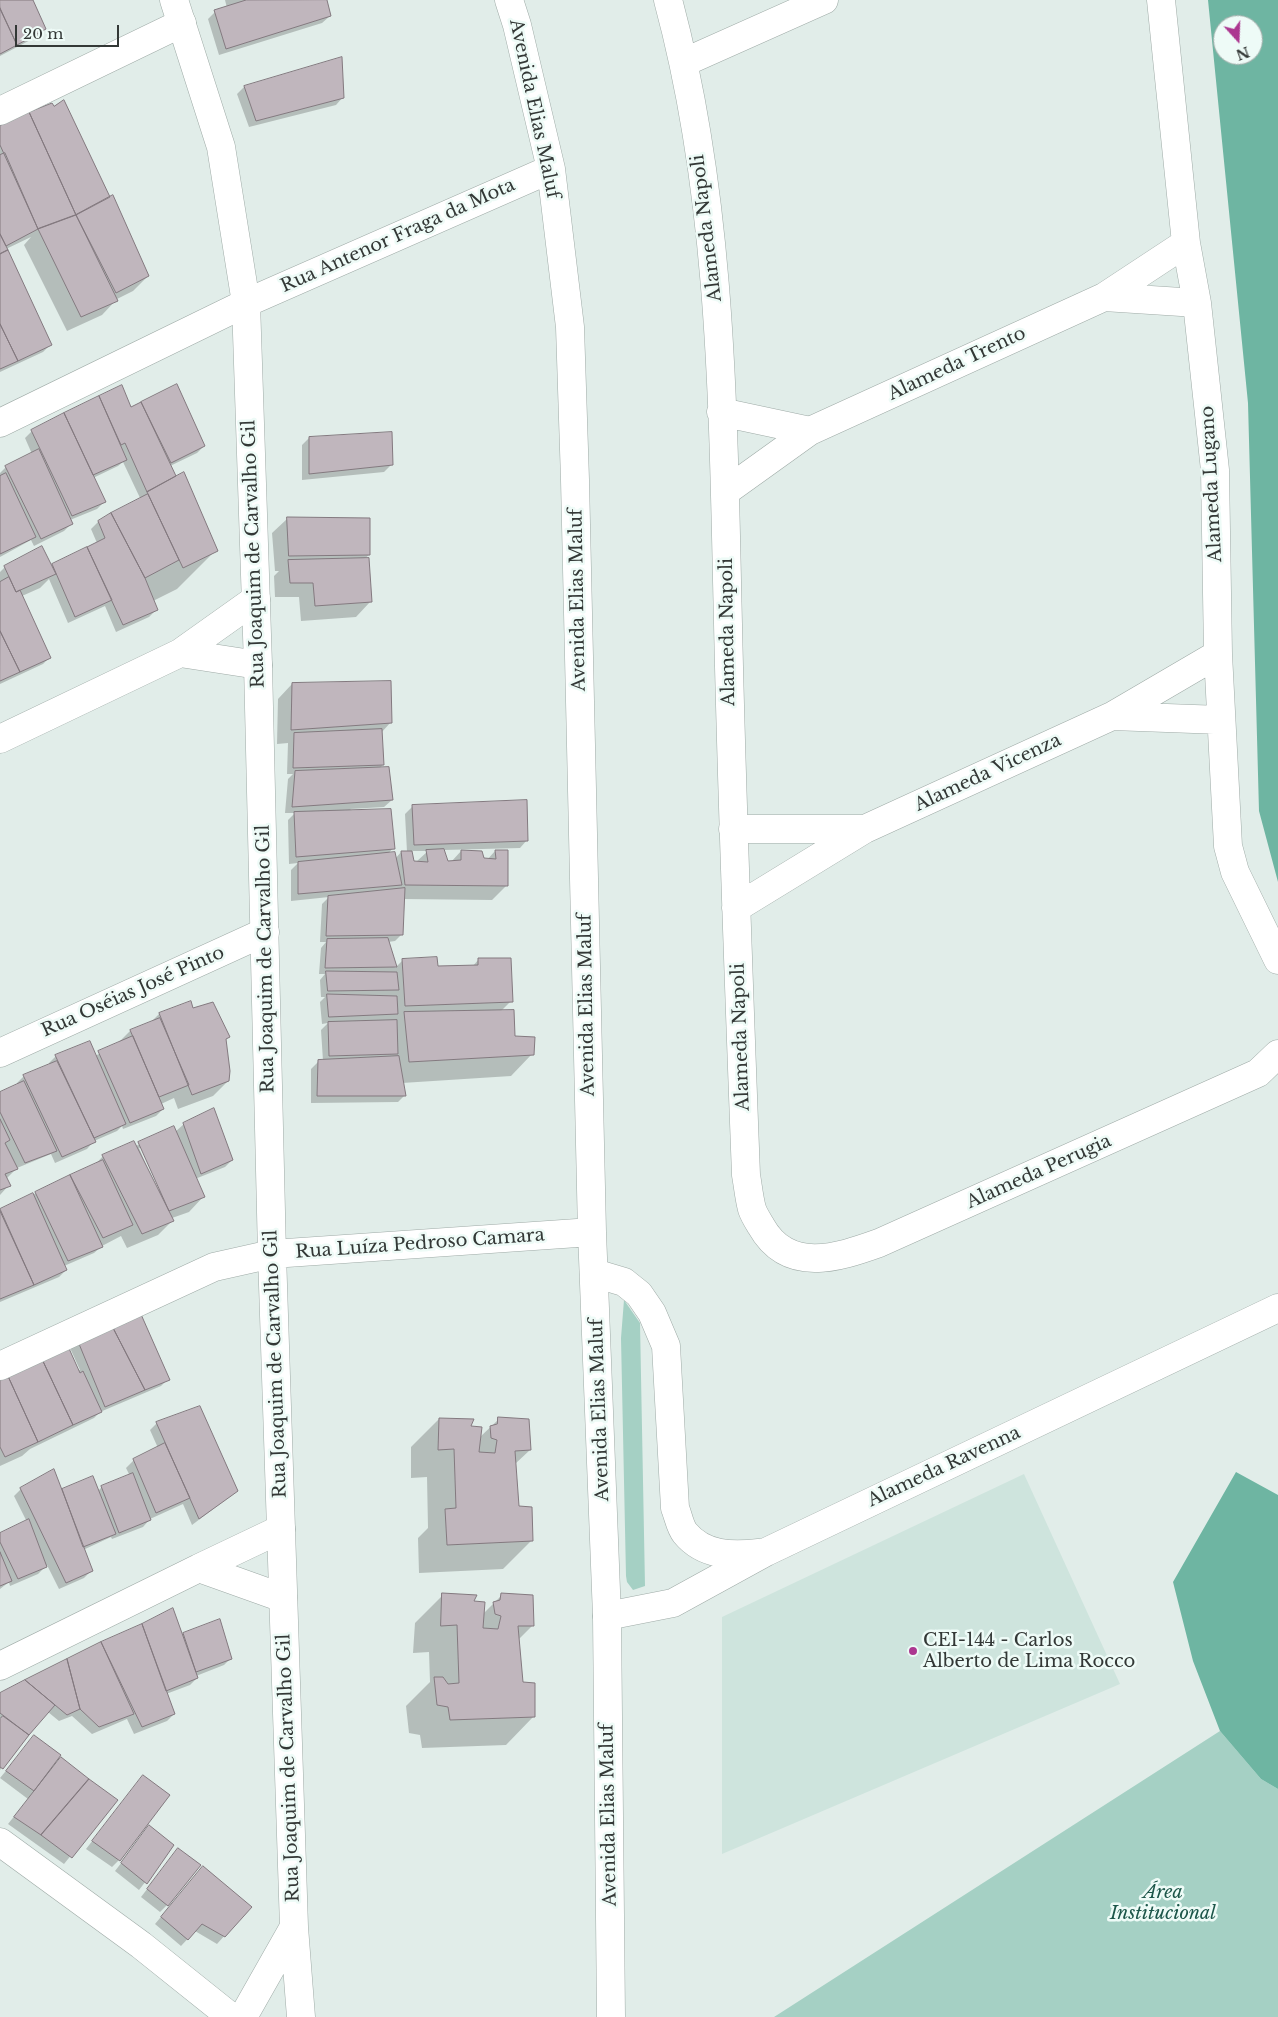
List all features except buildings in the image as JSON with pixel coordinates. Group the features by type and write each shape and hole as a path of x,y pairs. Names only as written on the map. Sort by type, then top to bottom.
{"street":[{"name":"Avenida Elias Maluf","path":"509,0 517,25 551,169 570,337 592,1232 607,1616 611,2017"},
{"name":"Alameda Napoli","path":"668,0 685,62 713,256 725,492 732,829 746,1175 752,1211 768,1238 788,1253"},
{"path":"685,62 824,0"},
{"name":"Alameda Lugano","path":"1161,0 1186,243 1197,303 1215,470 1218,654 1228,846 1235,872 1278,960"},
{"path":"0,111 178,12"},
{"name":"Rua Joaquim de Carvalho Gil","path":"178,12 221,147 246,303 258,665 272,1254 283,1598 294,1927 301,2017"},
{"name":"Rua Antenor Fraga da Mota","path":"0,423 246,303 551,169"},
{"name":"Alameda Trento","path":"725,492 810,431 1104,297 1186,243"},
{"name":"Alameda Trento","path":"1104,297 1197,303"},
{"path":"721,412 810,431"},
{"path":"0,739 180,653 256,599"},
{"path":"180,653 258,665"},
{"name":"Alameda Vicenza","path":"736,908 865,829 1112,716 1218,654"},
{"name":"Alameda Vicenza","path":"1112,716 1221,720"},
{"name":"Alameda Vicenza","path":"732,829 865,829"},
{"name":"Rua Oséias José Pinto","path":"0,1053 265,932"},
{"name":"Alameda Perugia","path":"788,1253 813,1259 842,1256 879,1243 1258,1073 1278,1054"},
{"name":"Rua Luíza Pedroso Camara","path":"0,1366 214,1267 272,1254 592,1232"},
{"path":"594,1273 624,1282 639,1294 652,1313 666,1346 675,1508 684,1532 698,1545 718,1554 737,1555 766,1552"},
{"name":"Alameda Ravenna","path":"607,1616 673,1603 766,1552 1278,1308"},
{"path":"0,1666 281,1529"},
{"path":"199,1568 283,1598"},
{"path":"0,1842 140,1945 231,2017"},
{"name":"Rua Joaquim de Carvalho Gil","path":"243,2017 294,1927"}],"shaded area":[{"name":"CEI-144 - Carlos Alberto de Lima Rocco","path":"1024,1474 1120,1684 722,1854 722,1617"}],"green space":[{"path":"1208,0 1278,0 1278,882 1259,811 1248,403 1214,65 1263,65 1263,15 1213,15 1213,50"},
{"path":"624,1300 640,1323 645,1586 633,1590 627,1582 626,1576 621,1338"},
{"path":"1236,1472 1278,1495 1278,1789 1261,1779 1220,1731 1193,1661 1173,1582"},
{"name":"Área Institucional","path":"1220,1731 1261,1779 1278,1789 1278,2017 774,2017"}],"place":[{"name":"CEI-144 - Carlos Alberto de Lima Rocco","path":"913,1651"}]}
